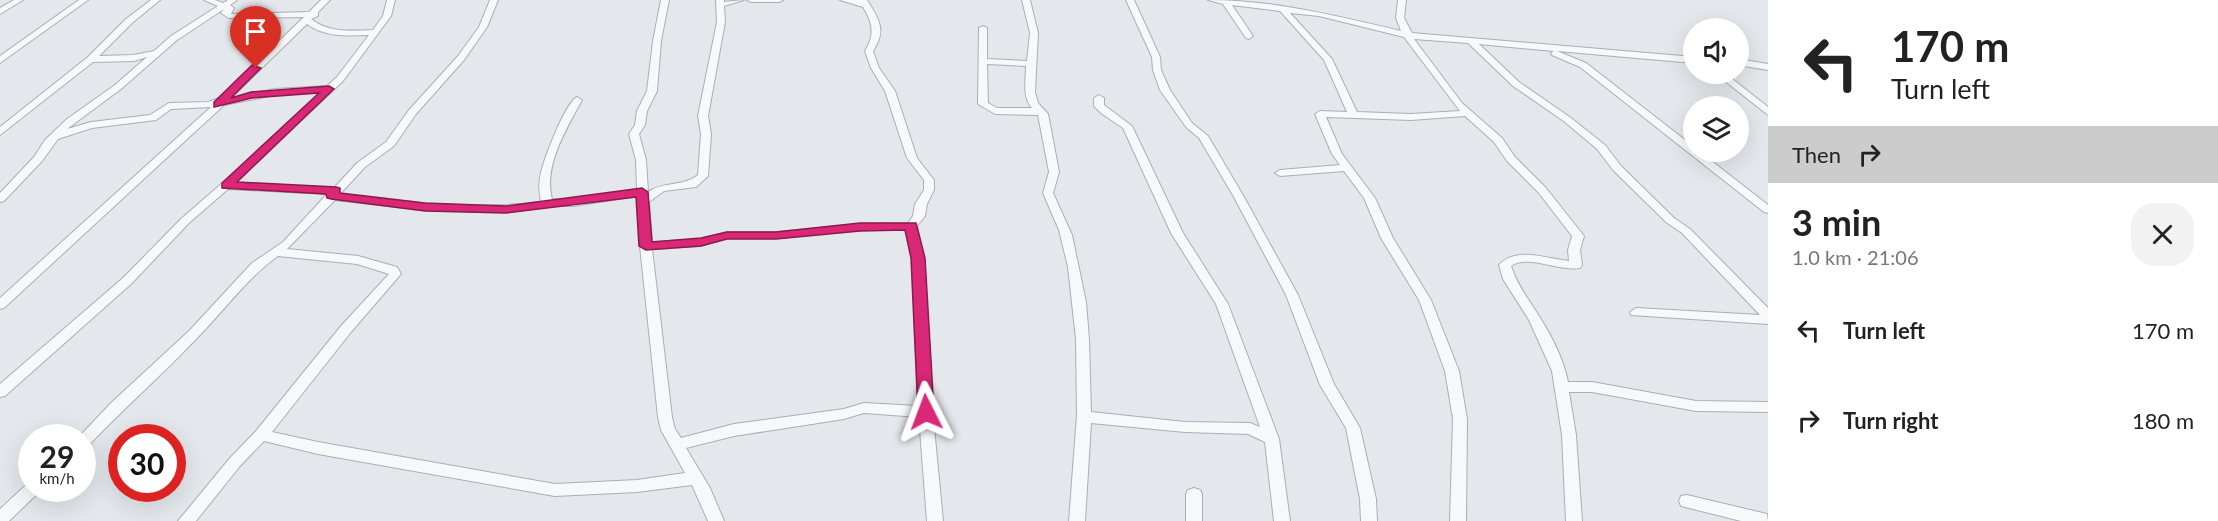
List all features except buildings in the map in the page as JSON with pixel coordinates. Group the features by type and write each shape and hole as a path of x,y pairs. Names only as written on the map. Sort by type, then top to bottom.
{"street":[{"path":"0,12 19,0"},
{"path":"0,60 84,0"},
{"path":"0,132 91,59 129,21 156,0"},
{"path":"208,0 227,3"},
{"path":"0,304 5,296 311,17 326,0"},
{"path":"0,392 127,281 185,221 227,186 350,69 387,16 391,0"},
{"path":"96,428 194,334 256,266 277,252 361,165 397,136 412,112 462,58 483,27 494,0"},
{"path":"665,0 657,41 652,91 642,111 640,126 634,134 641,160 646,246 665,417 668,430 696,478 716,521"},
{"path":"227,186 333,193 425,207 506,209 545,203 642,197 661,188 692,185 703,176 706,134 703,116 721,22 720,2 741,0"},
{"path":"751,0 779,0"},
{"path":"843,0 864,2 873,15 878,32 877,42 869,51 871,59 890,91 912,158 929,180 930,190 921,204 919,216 911,226"},
{"path":"1026,0 1034,33 1030,92 1038,111 1044,117 1054,172 1048,193 1066,235 1077,285 1083,417 1077,521"},
{"path":"1130,0 1156,57 1157,70 1165,90 1185,120 1203,136 1292,295 1327,385 1353,428 1368,499 1369,521"},
{"path":"1212,0 1280,8 1407,35 1683,59"},
{"path":"1402,0 1400,18 1407,35 1467,112 1498,140 1511,159 1542,190 1578,236 1574,250 1576,265 1523,258 1510,259 1505,265 1509,279 1535,320 1559,371 1569,435 1574,521"},
{"path":"1226,2 1250,36"},
{"path":"227,3 230,8 225,13 232,16 311,17"},
{"path":"0,199 38,159 54,136 70,121 118,87 156,51 227,3"},
{"path":"1280,8 1328,59 1352,113"},
{"path":"311,17 318,28 328,31 375,32"},
{"path":"983,28 985,61 982,91 985,106 1000,111 1038,111"},
{"path":"1469,40 1516,84 1568,120 1601,147 1617,168 1670,220 1686,231 1768,318"},
{"path":"1542,48 1583,65 1768,210"},
{"path":"91,59 134,58 156,51"},
{"path":"134,58 144,61"},
{"path":"985,61 1031,64"},
{"path":"1749,64 1768,67"},
{"path":"1733,84 1768,112"},
{"path":"54,136 91,125 153,118 169,106 215,105 251,95 329,89"},
{"path":"1099,98 1099,106 1127,126 1177,233 1222,304 1243,366 1272,439 1282,521"},
{"path":"545,203 552,154 564,122 577,100"},
{"path":"1458,521 1460,418 1452,371 1425,300 1387,238 1369,198 1330,141 1320,114 1352,113 1411,117 1467,112"},
{"path":"1280,173 1347,168"},
{"path":"646,246 701,242 727,236 776,236 860,227 911,226"},
{"path":"911,226 918,258 926,412 935,521"},
{"path":"186,521 235,462 261,435 346,329 395,274 393,270 358,260 277,252"},
{"path":"1636,312 1768,318"},
{"path":"1562,387 1592,387 1696,406 1768,406"},
{"path":"677,445 734,430 844,414 864,408 926,412"},
{"path":"1083,417 1185,427 1250,429 1272,439"},
{"path":"1250,429 1267,422"},
{"path":"261,435 318,448 555,490 637,486 696,478"},
{"path":"1194,494 1194,521"},
{"path":"1687,501 1767,521"},
{"path":"0,519 18,502"}],"route":[{"path":"256,68 217,105 251,95 329,89 227,186 336,191 331,196 425,207 492,209 520,209 573,203 642,192 646,246 701,242 727,236 776,236 860,227 911,226 918,258 926,412"}]}
